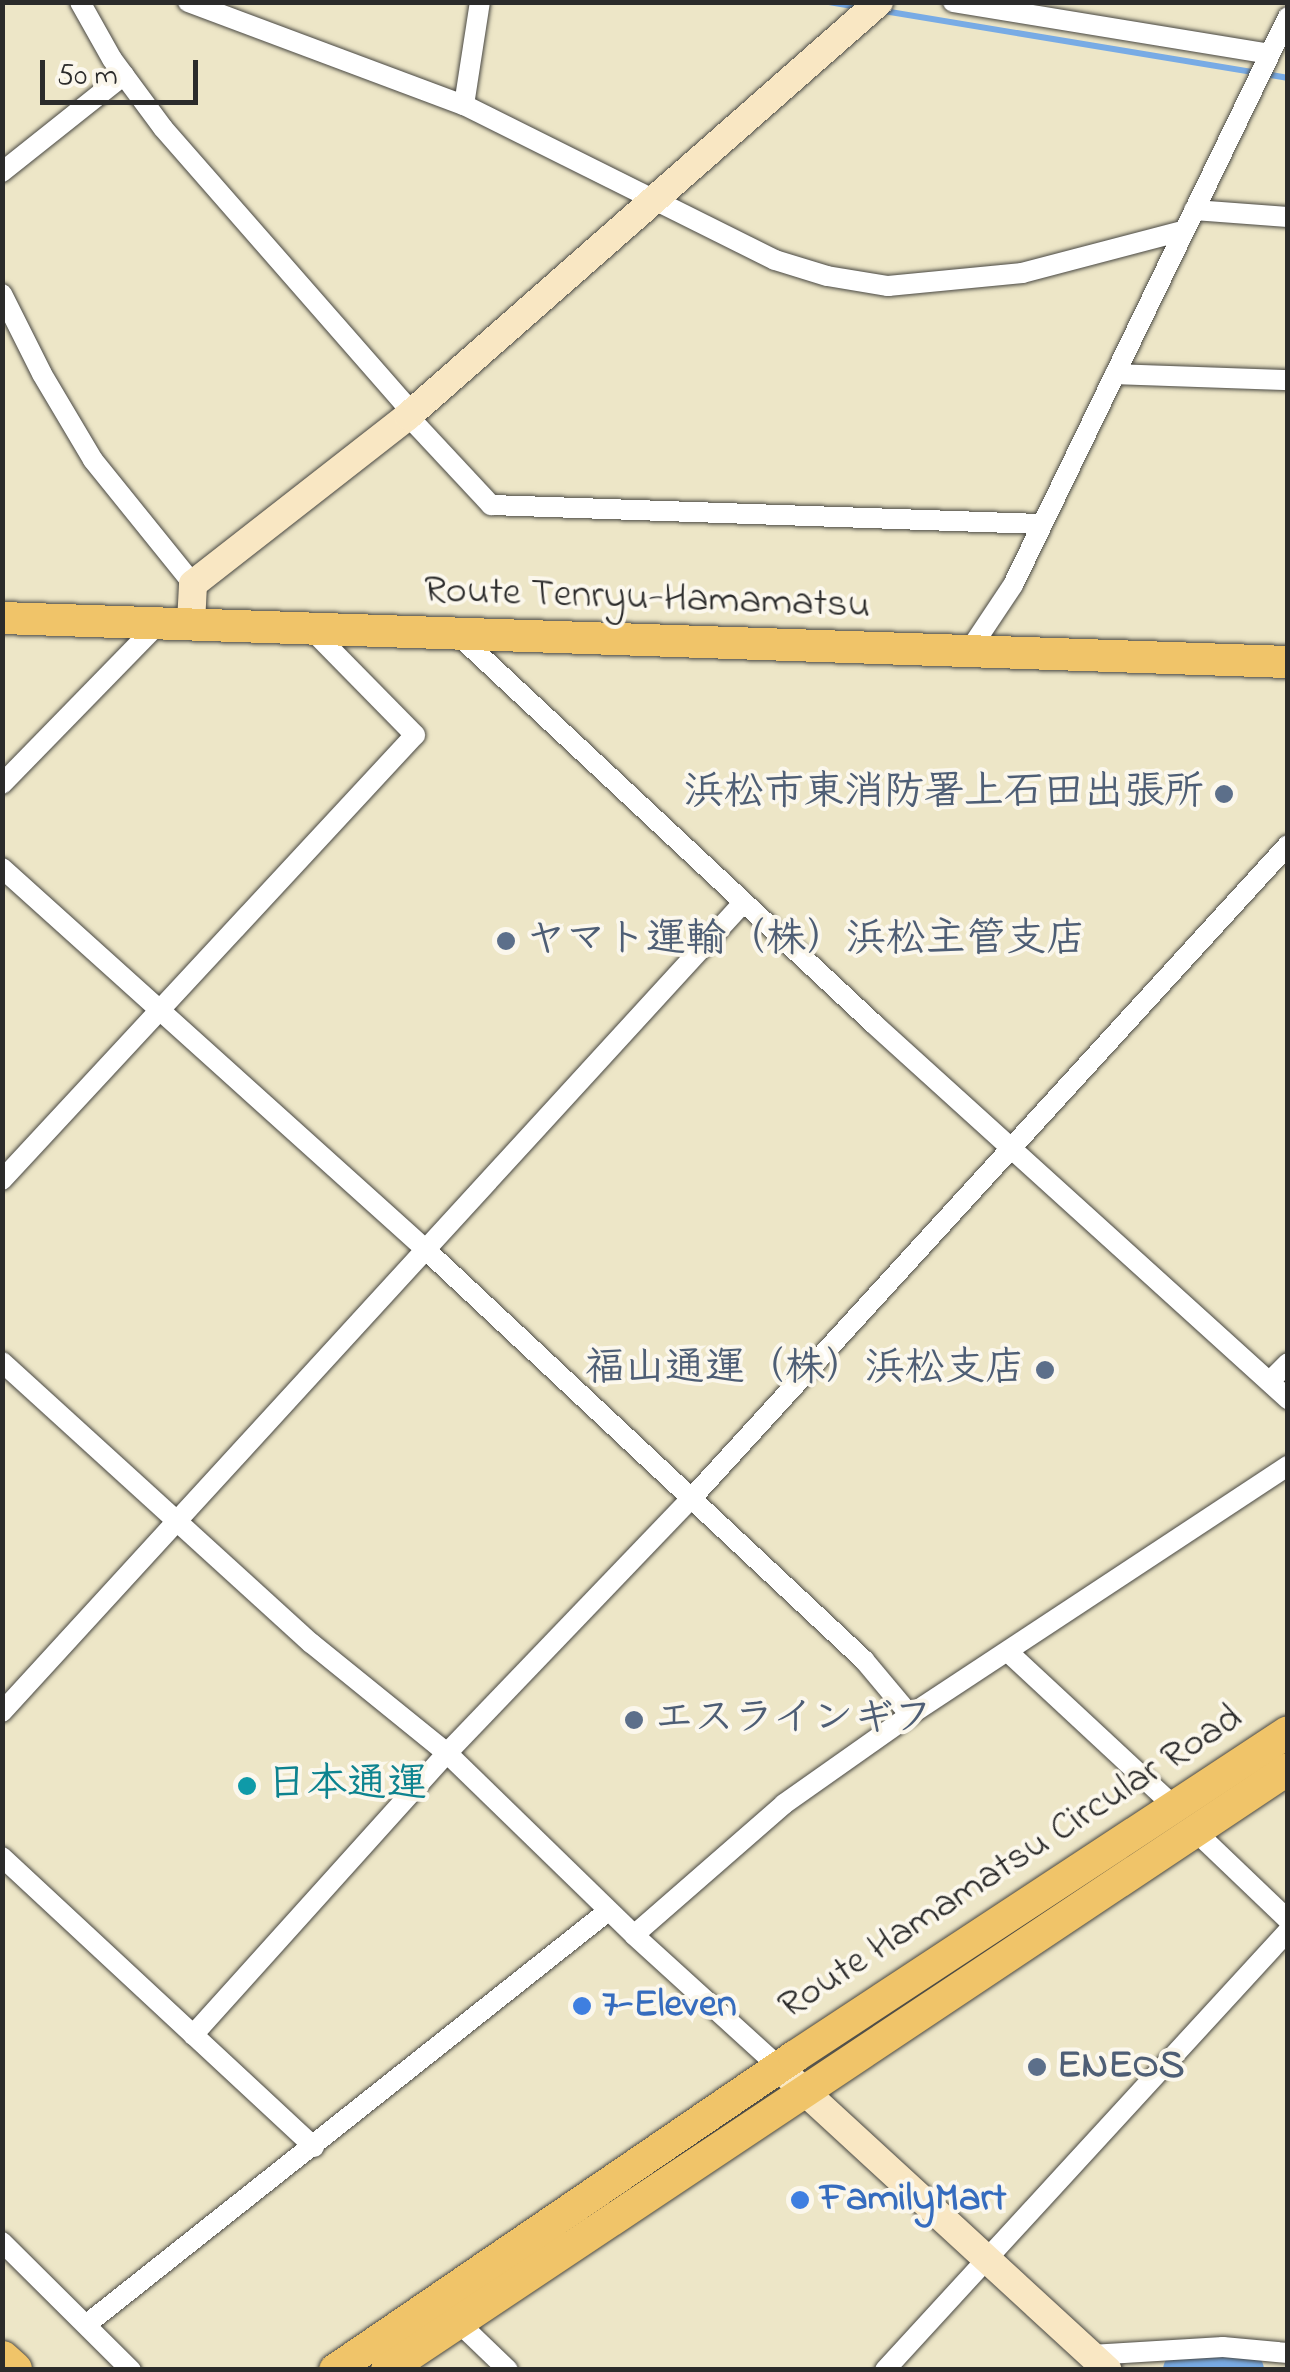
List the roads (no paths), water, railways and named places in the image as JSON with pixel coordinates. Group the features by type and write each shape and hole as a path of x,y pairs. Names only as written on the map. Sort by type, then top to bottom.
{"highway":[{"path":"2,2360 12,2370"}],"main road":[{"name":"Route Tenryu-Hamamatsu","path":"2,618 1288,662"},
{"name":"Route Hamamatsu Circular Road","path":"388,2370 807,2093 1185,1819 1288,1732"},
{"name":"Route Hamamatsu Circular Road","path":"335,2370 779,2067 1185,1819 1288,1769"}],"street":[{"path":"80,2 124,76 208,180 404,403 408,416 491,504 1042,524"},
{"path":"188,2 464,105 658,198 776,260 827,276 888,286 1022,274 1182,231"},
{"path":"464,105 480,2"},
{"path":"953,2 1268,57"},
{"path":"2,784 175,623 193,584 408,416 869,11"},
{"path":"967,654 1013,585 1288,17"},
{"path":"2,172 124,76"},
{"path":"1194,210 1288,218"},
{"path":"2,294 42,374 94,460 193,584"},
{"path":"1115,374 1288,380"},
{"path":"2,1180 415,735 310,629"},
{"path":"456,634 743,903 1288,1399"},
{"path":"193,2035 447,1753 689,1501 1288,845"},
{"path":"2,868 424,1248 689,1501 864,1660 910,1715"},
{"path":"2,1712 743,903"},
{"path":"2,1362 311,1643 447,1753 608,1911 1100,2363 1223,2347 1288,2353"},
{"path":"1270,1382 1288,1363"},
{"path":"634,1934 784,1804 910,1715 1288,1466"},
{"path":"1008,1652 1288,1920"},
{"path":"2,1857 314,2147"},
{"path":"87,2324 608,1911"},
{"path":"885,2370 1288,1931"},
{"path":"2,2242 131,2370"},
{"path":"458,2322 508,2370"}],"waterway":[{"path":"829,2 857,7"},
{"path":"884,11 1288,78"},
{"path":"1182,2370 1245,2370"}],"place":[{"name":"浜松市東消防署上石田出張所","path":"1224,794"},
{"name":"ヤマト運輸（株）浜松主管支店","path":"506,941"},
{"name":"福山通運（株）浜松支店","path":"1045,1370"},
{"name":"エスラインギフ","path":"634,1720"},
{"name":"日本通運","path":"247,1786"},
{"name":"7-Eleven","path":"582,2006"},
{"name":"ENEOS","path":"1037,2067"},
{"name":"FamilyMart","path":"800,2200"}]}
